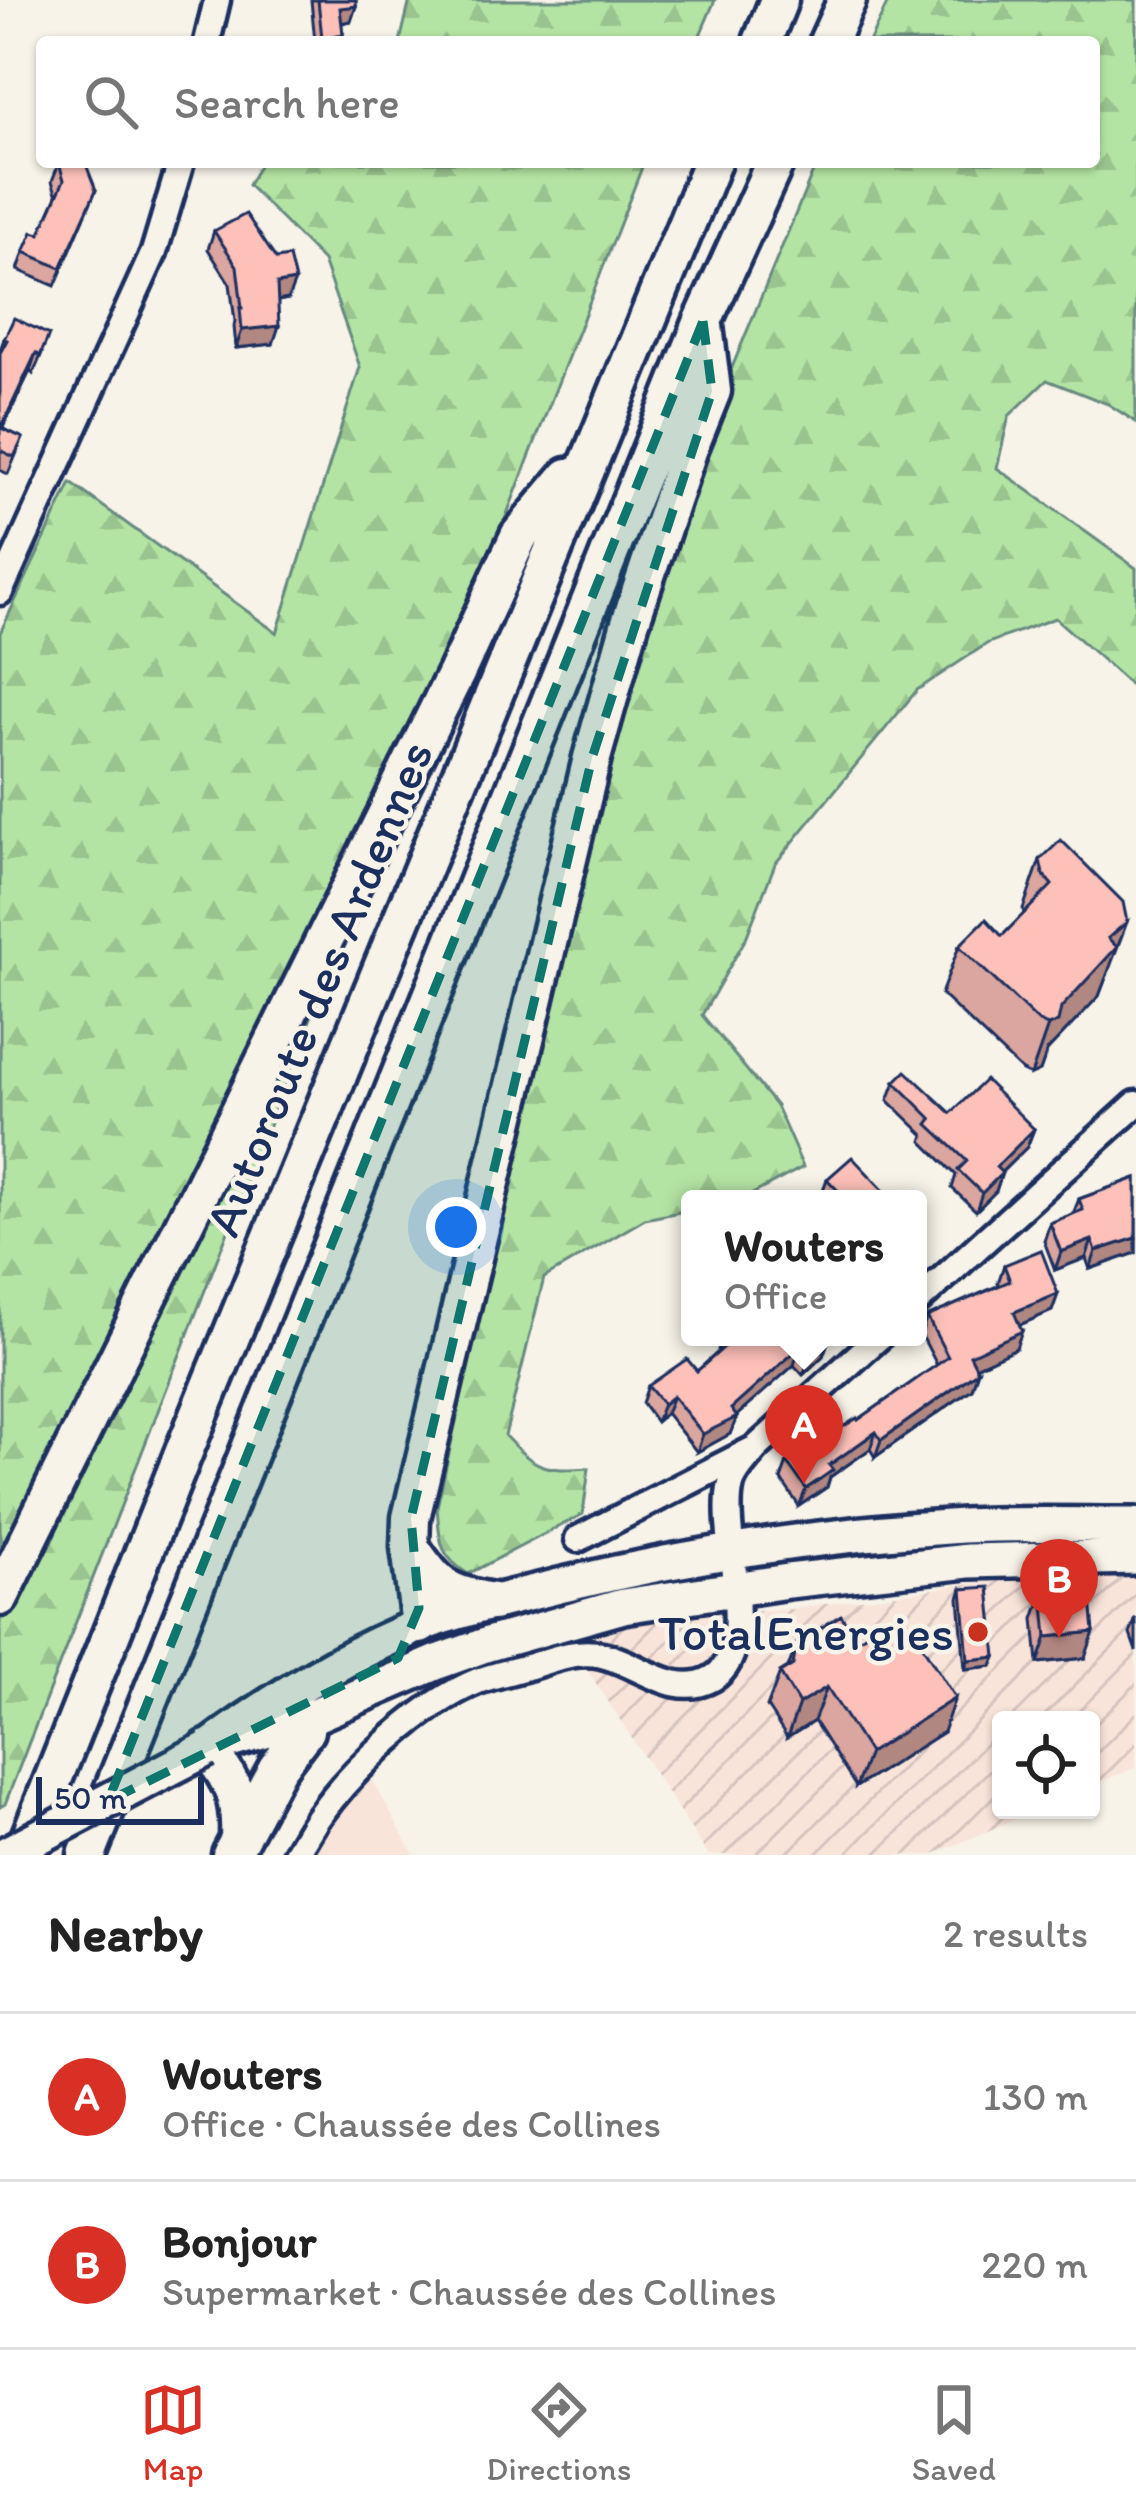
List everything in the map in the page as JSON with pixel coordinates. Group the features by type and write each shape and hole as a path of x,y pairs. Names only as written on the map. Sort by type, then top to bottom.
{"highway":[{"path":"764,36 779,0"},
{"path":"831,36 847,0"},
{"name":"Autoroute des Ardennes","path":"23,1855 709,168"},
{"path":"87,1855 703,321 772,168"},
{"path":"420,1625 411,1518 592,758 630,622 712,391 703,321"},
{"path":"0,1597 457,671 519,536 593,446"},
{"path":"410,1547 427,1572 455,1596 493,1602"},
{"path":"235,1847 277,1768 305,1730 306,1719"},
{"path":"207,1749 231,1783 240,1809 235,1847"}],"main road":[{"path":"4,1855 254,1723 398,1658 407,1651 420,1625 493,1602 730,1552 967,1526 1136,1525"},
{"path":"254,1723 306,1719 438,1662 550,1624 623,1606 968,1561 1136,1557"}],"street":[{"path":"208,36 217,0"},
{"path":"0,592 154,252 179,168"},
{"path":"927,1293 1136,1104"},
{"path":"295,1855 353,1775 402,1730 476,1682 566,1655 598,1653 672,1685 696,1684 717,1676 729,1658 738,1622 730,1552 731,1484 757,1447 869,1346"},
{"path":"578,1539 757,1447"}],"highlighted area":[{"path":"703,321 712,391 592,758 411,1518 419,1608 398,1658 108,1801"}],"shaded area":[{"path":"1064,1576 1136,1577 1136,1767 1100,1782 1100,1711 992,1711 992,1819 1015,1819 932,1855 708,1855 588,1671 578,1637 673,1615 790,1609 975,1583"},
{"path":"369,1774 414,1855 280,1855"}],"green space":[{"path":"410,0 715,0 700,36 401,36"},
{"path":"889,0 1136,0 1136,422 1108,404 1047,380 1009,416 997,468 1136,568 1136,690 1055,618 988,643 917,690 775,864 746,938 702,1015 776,1106 803,1167 760,1190 681,1190 681,1212 645,1219 544,1278 505,1436 542,1466 589,1468 583,1514 468,1574 446,1553 437,1507 578,873 688,474 815,168 1100,168 1100,36 872,36"},
{"path":"258,168 642,168 0,1807 0,633 71,483 277,633 360,367 323,261 248,185"}],"building":[{"path":"318,0 356,0 356,6 340,8 343,34 322,36"},
{"path":"60,168 87,168 96,190 61,268 24,252 33,232 40,234 64,180"},
{"path":"246,214 276,259 289,257 295,281 277,284 279,326 242,330 237,266 214,231"},
{"path":"14,318 49,335 1,428 23,438 14,457 0,450 0,353"},
{"path":"1061,840 1123,902 1127,922 1108,938 1117,947 1061,1008 1058,1022 1048,1026 959,946 986,919 1002,936 1052,885 1040,860"},
{"path":"906,1071 951,1113 985,1080 1034,1129 996,1167 1002,1173 982,1193 958,1170 967,1161 928,1124 932,1119 895,1082"},
{"path":"852,1157 883,1190 837,1190 827,1179"},
{"path":"1136,1178 1136,1238 1096,1251 1092,1240 1061,1252 1050,1223 1083,1210 1079,1199"},
{"path":"1041,1250 1058,1294 1014,1312 1022,1331 970,1355 978,1371 881,1440 876,1432 829,1465 833,1470 806,1489 787,1462 858,1420 948,1357 927,1317 1010,1281 1004,1265"},
{"path":"725,1346 822,1346 810,1357 800,1347 731,1409 737,1417 703,1434 673,1396 663,1404 648,1386 687,1359 697,1371"},
{"path":"989,1587 996,1657 968,1660 962,1589"},
{"path":"1090,1588 1094,1632 1047,1637 1043,1593"},
{"path":"901,1612 955,1698 869,1753 827,1687 799,1704 780,1673 793,1665 797,1643 841,1615 857,1640"}],"place":[{"name":"Wouters","path":"804,1484"},
{"name":"TotalEnergies","path":"978,1632"},
{"name":"Bonjour","path":"1059,1638"}]}
